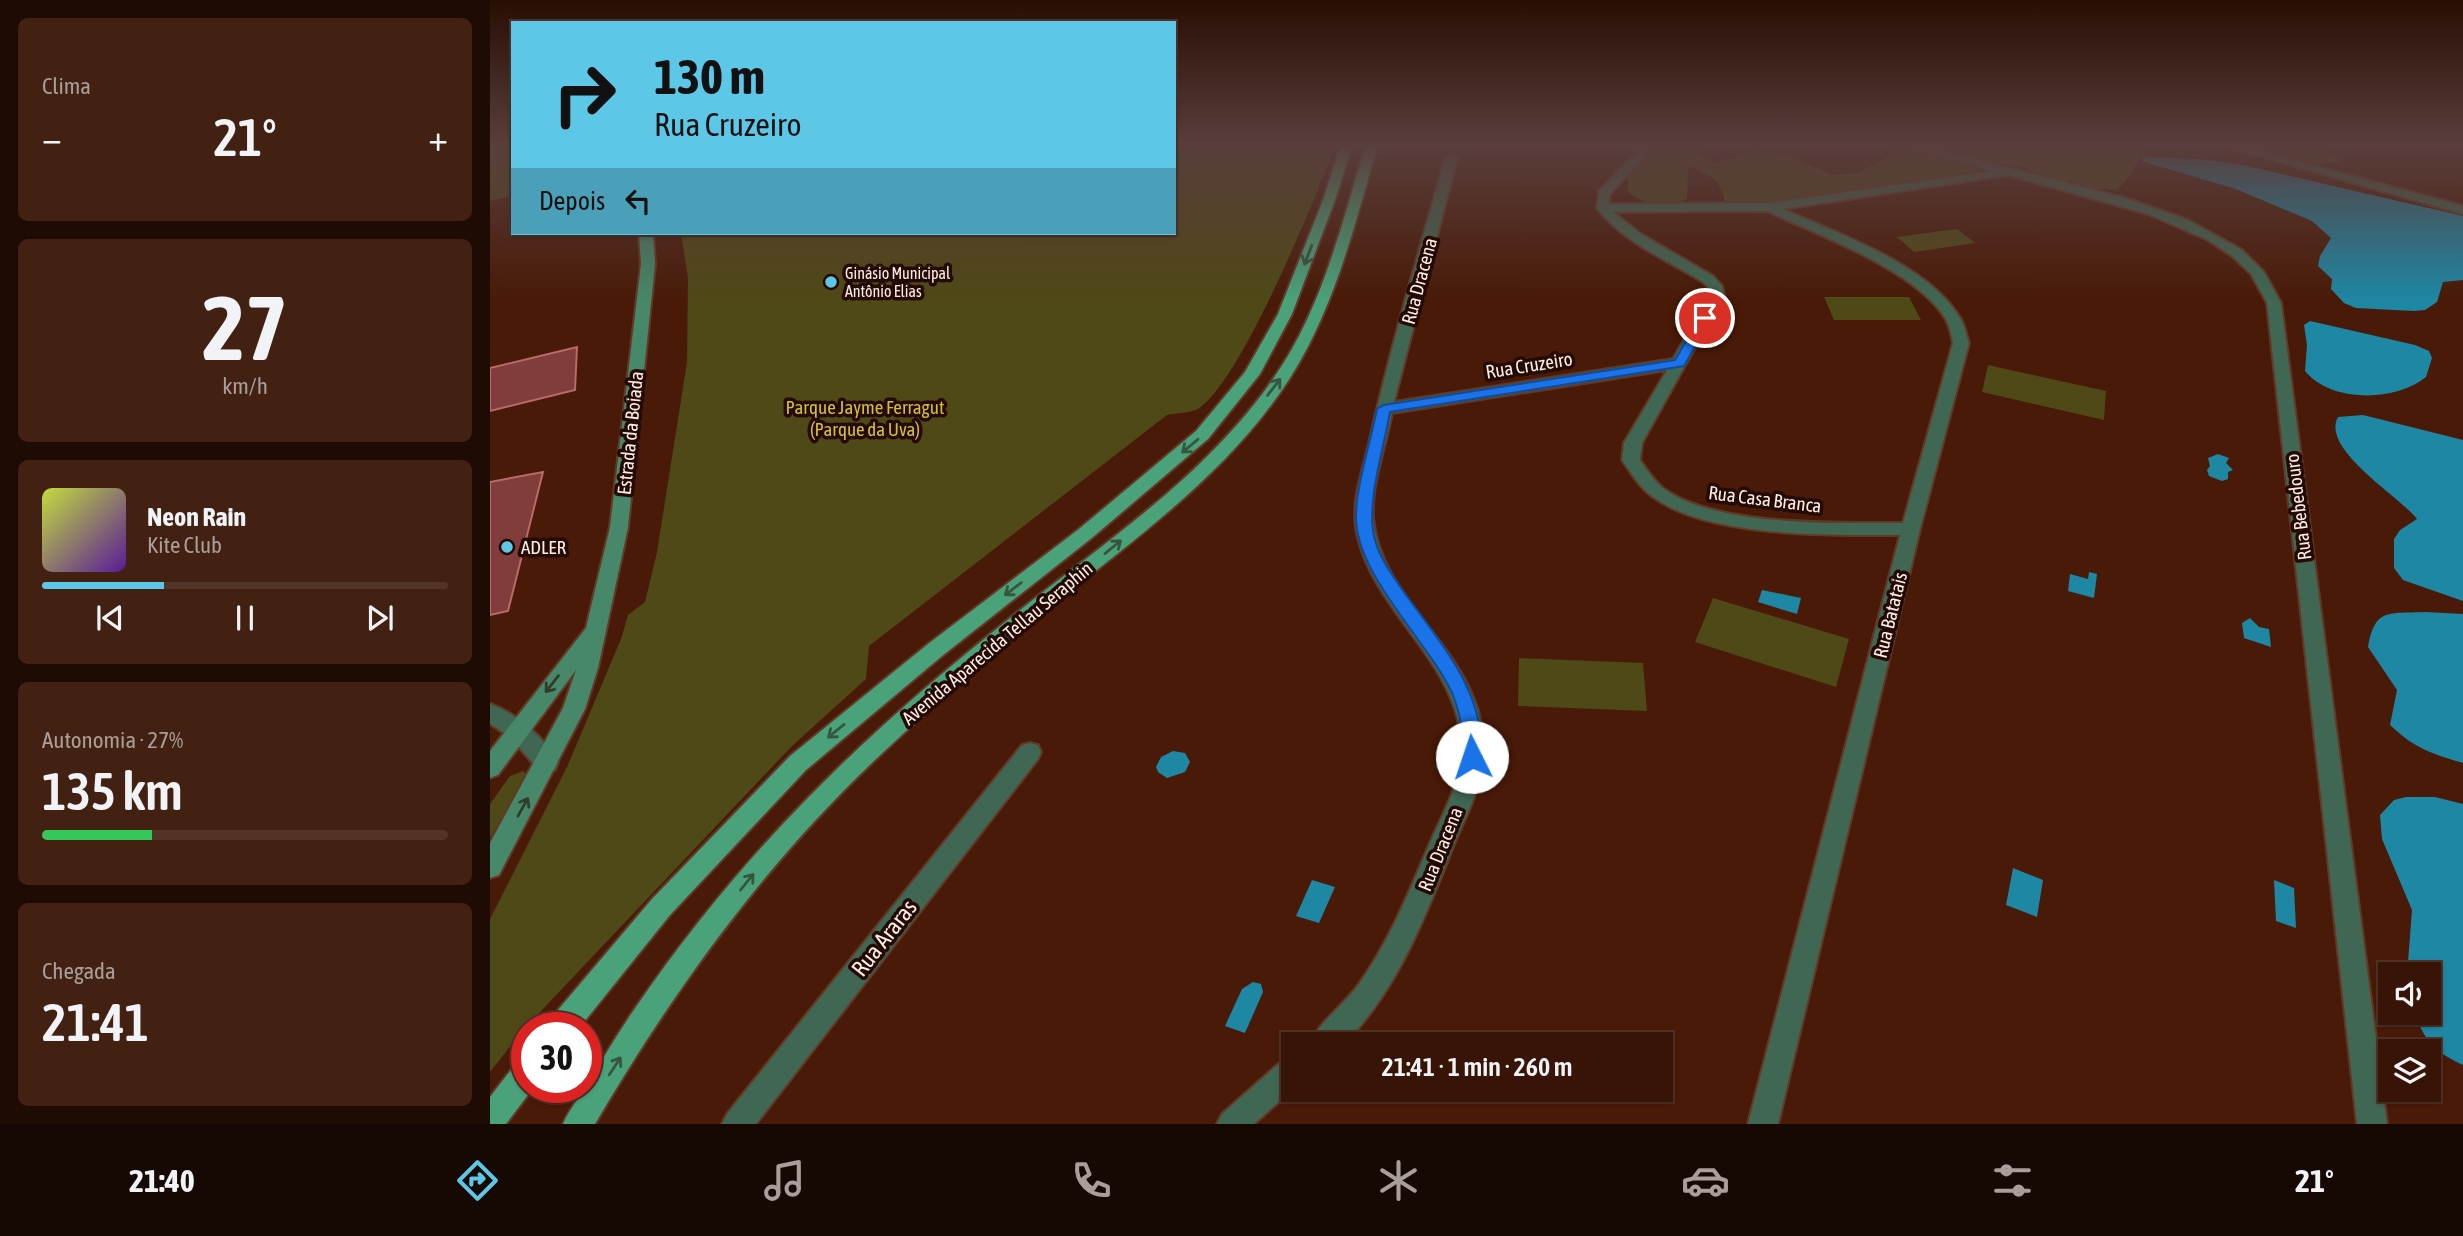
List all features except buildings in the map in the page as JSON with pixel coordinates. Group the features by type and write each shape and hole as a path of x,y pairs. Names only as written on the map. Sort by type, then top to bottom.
{"main road":[{"name":"Avenida Aparecida Tellau Seraphin","path":"574,1012 661,907 798,763 935,649 1086,533 1202,435 1252,373 1285,314 1330,196"},
{"name":"Avenida Aparecida Tellau Seraphin","path":"578,1124 650,1012 710,928 775,848 813,807 842,777 973,658 1184,488 1240,430 1281,379 1315,319 1339,256 1357,196"},
{"name":"Estrada da Boiada","path":"490,867 574,709 587,668 619,527 648,264 646,235"},
{"path":"490,768 594,630"},
{"path":"490,1121 511,1093"}],"street":[{"name":"Rua Dracena","path":"1335,1032 1371,992 1405,936 1466,785 1472,757 1471,729 1463,698 1450,672 1375,561 1366,538 1364,513 1384,409 1441,196"},
{"path":"1603,196 1603,208 1769,207 1842,196"},
{"name":"Rua Bebedouro","path":"2099,196 2163,214 2214,239 2255,269 2274,303 2372,1124"},
{"path":"2414,196 2463,210"},
{"name":"Rua Batatais","path":"1763,1124 1911,529 1961,344 1953,318 1938,298 1917,280 1769,207"},
{"name":"Rua Casa Branca","path":"1603,208 1612,219 1708,279 1715,286 1717,295 1633,443 1631,460 1643,478 1661,495 1694,511 1726,518 1841,529 1911,529"},
{"name":"Rua Cruzeiro","path":"1384,409 1680,363"},
{"path":"490,713 517,730 547,763"},
{"name":"Rua Araras","path":"737,1124 1030,752"},
{"path":"1232,1124 1281,1081"}],"green space":[{"path":"490,196 511,196 490,201"},
{"name":"Parque Jayme Ferragut (Parque da Uva)","path":"1176,196 1315,196 1276,286 1235,364 1215,392 1198,409 1167,415 869,646 866,679 792,746 540,1012 511,1012 511,1045 490,1072 490,919 567,767 621,639 628,615 645,602 657,552 687,362 688,278 681,235 1176,235"},
{"path":"1636,196 1687,196 1687,199 1663,205"},
{"path":"1723,196 1837,196 1742,212 1725,204"},
{"path":"1957,229 1975,243 1914,252 1897,237"},
{"path":"1824,297 1909,297 1921,320 1834,320"},
{"path":"1988,365 2106,391 2104,420 1982,392"},
{"path":"1713,598 1849,639 1836,687 1695,642"},
{"path":"1519,658 1643,663 1647,711 1518,706"},
{"path":"523,771 527,775 490,838 490,804 510,776"}],"water":[{"path":"2254,196 2379,196 2463,216 2463,280 2443,282 2437,302 2425,310 2356,308 2344,303 2331,289 2332,279 2318,266 2320,256 2331,238 2312,221"},
{"path":"2310,321 2415,345 2429,351 2432,358 2426,377 2398,391 2381,395 2347,394 2331,389 2305,371 2307,345 2304,325"},
{"path":"2363,415 2463,440 2463,601 2403,580 2394,568 2394,539 2400,530 2417,519 2364,472 2340,443 2336,430 2338,417"},
{"path":"2218,454 2229,458 2226,463 2233,470 2228,472 2228,479 2222,481 2209,476 2207,470 2210,466 2208,458"},
{"path":"2089,572 2097,574 2094,598 2068,591 2070,574 2088,579"},
{"path":"1762,590 1801,598 1797,614 1758,602"},
{"path":"2425,612 2463,614 2463,763 2424,749 2390,725 2397,690 2368,647 2375,625 2386,615"},
{"path":"2250,618 2259,627 2269,629 2271,647 2244,638 2242,623"},
{"path":"1173,751 1185,753 1190,762 1185,772 1167,778 1158,772 1156,767 1161,757"},
{"path":"2406,797 2435,797 2463,804 2463,1065 2441,1052 2441,1039 2427,1039 2420,1025 2441,1025 2441,962 2408,962 2412,910 2382,839 2380,815 2394,800"},
{"path":"2013,868 2043,880 2037,917 2006,905"},
{"path":"1312,880 1335,887 1319,923 1296,916"},
{"path":"2274,880 2294,888 2296,928 2276,921"},
{"path":"1253,982 1261,984 1263,992 1245,1033 1225,1026 1242,989"}],"place":[{"name":"Ginásio Municipal Antônio Elias","path":"831,282"},
{"name":"ADLER","path":"507,547"}],"route":[{"path":"1472,757 1471,729 1463,698 1450,672 1375,561 1366,538 1364,513 1384,409 1680,363 1705,318"}]}
